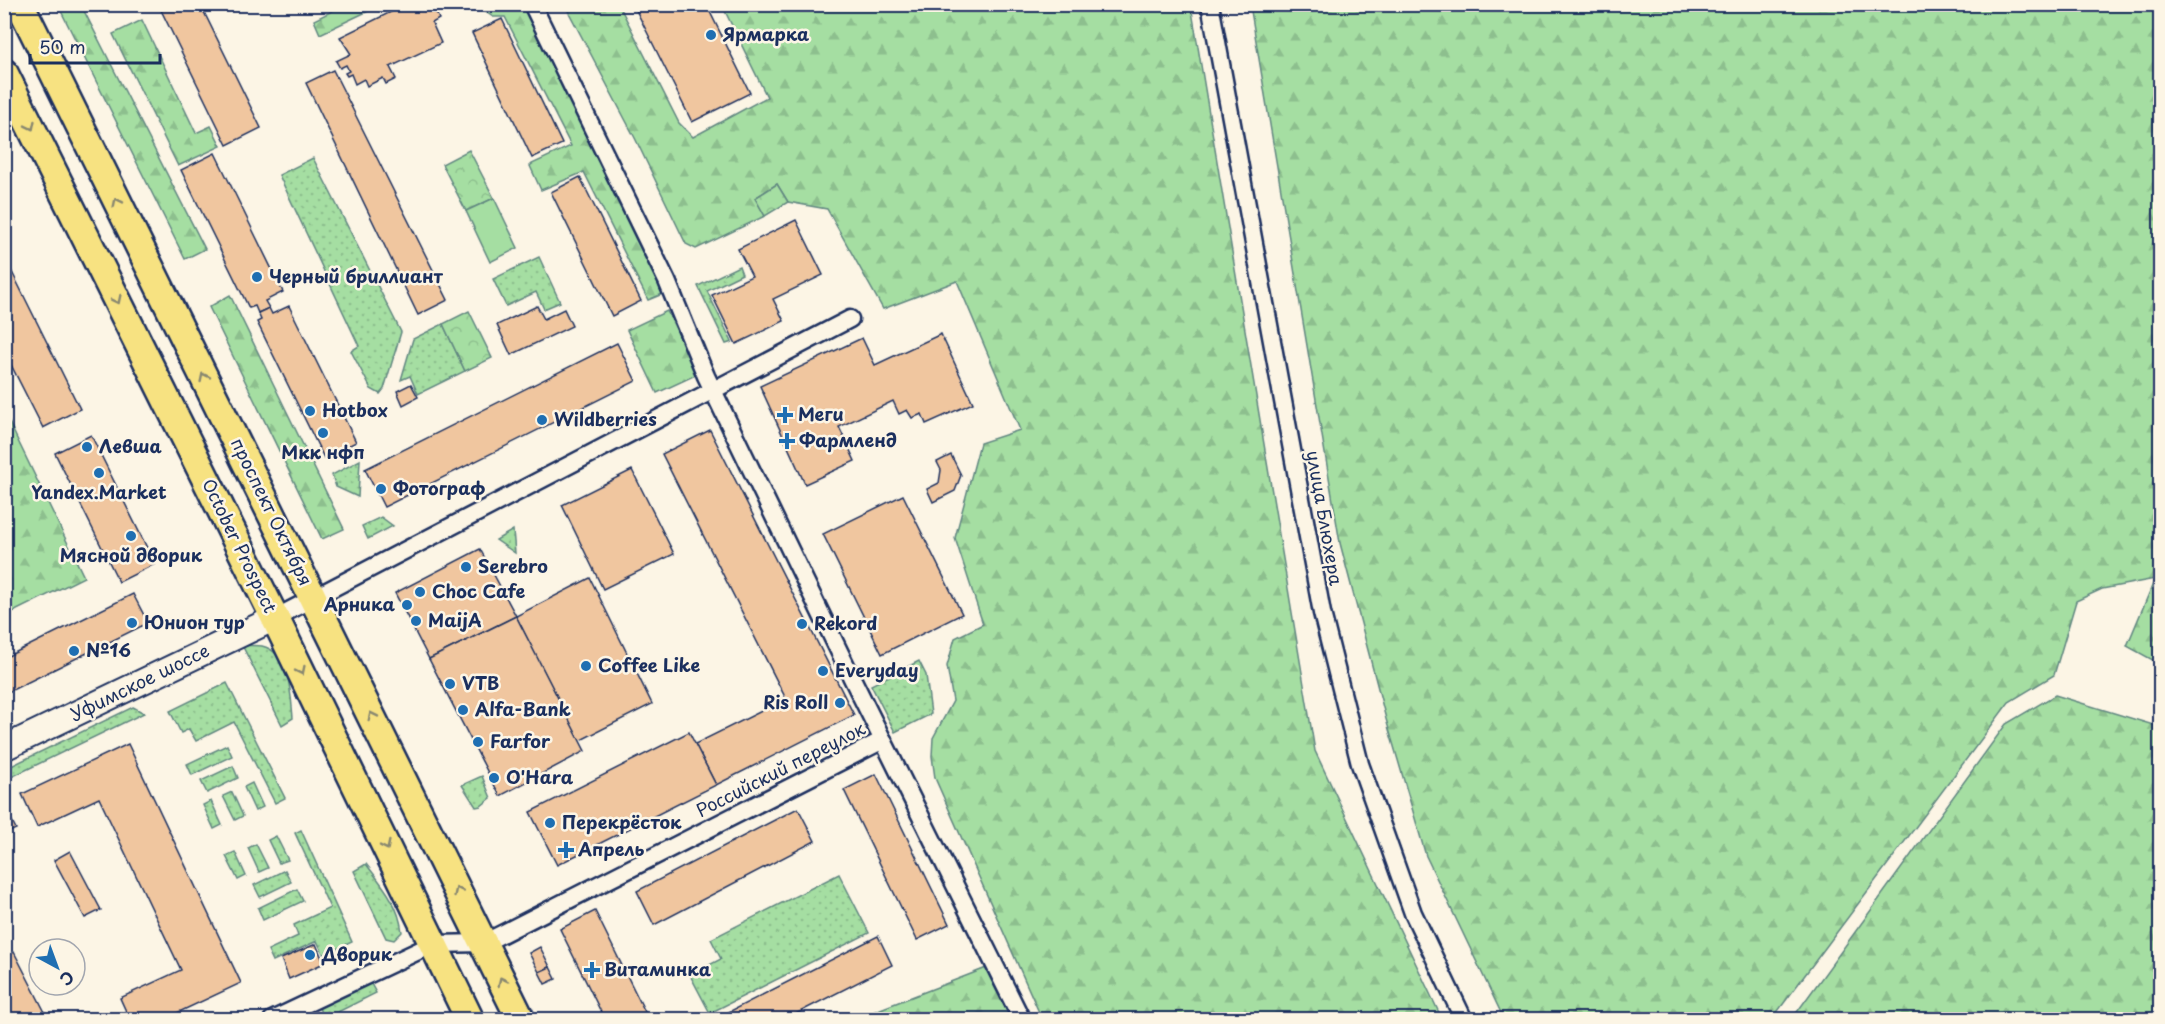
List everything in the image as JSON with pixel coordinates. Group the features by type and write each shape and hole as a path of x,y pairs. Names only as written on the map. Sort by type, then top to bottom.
{"main road":[{"name":"проспект Октября","path":"20,4 521,1020"},
{"name":"October Prospect","path":"4,73 275,618 470,1020"},
{"path":"184,434 223,414"},
{"name":"Уфимское шоссе","path":"4,748 275,618"}],"street":[{"path":"532,4 667,281 713,390 1022,1020"},
{"name":"улица Блюхера","path":"1210,4 1322,613 1360,764 1413,913 1464,1020"},
{"path":"275,618 849,319"},
{"name":"Российский переулок","path":"272,1020 433,944 484,943 883,740"}],"green space":[{"path":"346,4 381,5 320,34 314,20"},
{"path":"58,5 81,5 205,249 185,259"},
{"path":"490,5 527,5 665,293 648,300 584,172 541,190 530,166 571,146 505,17 493,17 483,10"},
{"path":"565,5 619,5 679,123 693,137 767,97 722,5 1191,5 1315,751 1442,1019 1042,1019 935,778 932,756 933,738 953,701 947,666 955,638 983,624 955,538 980,443 1020,430 957,281 883,309 827,209 788,202 777,184 755,198 765,216 696,249 686,244 635,138"},
{"path":"1250,5 2160,5 2160,664 2127,646 2155,579 2102,589 2076,601 2054,675 2009,702 1772,1019 1504,1019 1426,856 1386,719 1340,543"},
{"path":"142,20 196,133 211,126 221,146 178,166 113,34"},
{"path":"469,150 494,198 466,211 442,164"},
{"path":"313,158 401,332 384,389 380,394 371,389 351,351 359,346 279,175"},
{"path":"777,184 788,202 765,216 755,198"},
{"path":"494,198 518,248 490,262 466,211"},
{"path":"539,257 560,302 544,309 536,292 506,306 493,279"},
{"path":"739,266 742,274 707,291 732,342 726,344 698,286"},
{"path":"230,295 344,529 322,539 209,307"},
{"path":"469,311 492,358 465,371 443,324"},
{"path":"667,311 698,374 657,393 627,330"},
{"path":"443,324 465,371 418,394 410,376 401,380 413,339"},
{"path":"5,414 84,577 4,616"},
{"path":"360,460 358,497 336,487 332,475"},
{"path":"381,517 393,526 368,539 362,526"},
{"path":"513,530 515,553 496,540"},
{"path":"242,645 262,646 271,650 284,666 290,687 293,718 282,725"},
{"path":"919,661 926,675 931,714 895,732 871,685"},
{"path":"227,683 285,798 275,803 234,722 196,741 189,729 181,733 170,711"},
{"path":"2055,695 2160,727 2160,1019 1792,1019 2006,724"},
{"path":"133,707 144,713 5,780 5,769"},
{"path":"227,745 232,756 192,775 187,764"},
{"path":"233,766 238,778 207,793 201,781"},
{"path":"482,776 491,798 476,807 462,785"},
{"path":"252,783 263,807 255,811 244,787"},
{"path":"232,792 243,816 235,820 223,796"},
{"path":"211,801 222,825 214,829 203,805"},
{"path":"301,830 352,942 324,955 317,941 273,961 268,950 298,936 294,925 330,908 295,833"},
{"path":"276,836 288,860 279,863 268,840"},
{"path":"256,844 268,868 259,872 248,848"},
{"path":"235,852 246,876 238,880 226,856"},
{"path":"366,864 398,913 402,932 394,940 386,938 354,871"},
{"path":"285,870 291,882 260,897 254,885"},
{"path":"839,874 869,933 710,1013 690,975 721,959 711,939"},
{"path":"297,889 303,901 263,920 258,908"},
{"path":"989,967 1017,1020 852,1020"},
{"path":"370,982 376,993 324,1019 319,1008"}],"building":[{"path":"158,4 200,4 261,128 227,145"},
{"path":"407,4 432,4 439,19 432,23 441,43 390,67 396,79 386,84 383,78 367,86 364,79 355,84 351,74 347,76 345,73 349,71 346,65 340,68 336,61 351,54 340,37"},
{"path":"633,4 706,4 750,93 692,122"},
{"path":"502,19 562,144 532,158 472,33"},
{"path":"333,70 448,300 418,315 306,83"},
{"path":"215,153 283,292 265,301 269,308 258,313 255,306 249,308 181,170"},
{"path":"580,177 641,301 612,316 551,192"},
{"path":"796,220 823,275 773,299 784,321 736,344 712,295 752,276 738,249"},
{"path":"4,256 80,409 43,428 4,351"},
{"path":"289,306 356,442 324,458 257,322 261,320 258,313 269,308 272,314"},
{"path":"537,306 544,319 564,309 572,326 511,355 497,325"},
{"path":"941,334 973,403 926,424 922,414 912,418 907,410 899,414 893,401 839,427 855,461 805,484 760,386 862,338 875,365"},
{"path":"617,343 636,381 384,507 365,469"},
{"path":"411,384 418,397 403,405 397,391"},
{"path":"710,430 854,715 716,785 695,744 786,699 662,454"},
{"path":"91,435 155,564 119,582 55,453"},
{"path":"951,455 961,475 955,491 933,502 927,489 939,483 941,470 937,462"},
{"path":"632,470 674,554 603,589 562,505"},
{"path":"903,495 962,614 882,654 823,534"},
{"path":"480,549 516,616 429,659 395,593"},
{"path":"590,578 652,704 579,741 516,616"},
{"path":"133,594 148,623 4,694 4,658"},
{"path":"516,616 585,751 500,796 429,659"},
{"path":"689,732 716,785 557,865 530,812"},
{"path":"128,744 241,983 162,1020 130,1020 120,998 181,970 99,798 37,827 22,794"},
{"path":"876,774 949,924 917,940 844,790"},
{"path":"798,808 815,841 654,925 637,891"},
{"path":"9,815 16,829 5,834 4,817"},
{"path":"70,851 101,910 85,918 54,860"},
{"path":"595,911 649,1020 605,1020 560,929"},
{"path":"878,936 892,965 784,1020 713,1020"},
{"path":"316,944 324,963 289,979 281,959"},
{"path":"540,947 550,967 539,972 529,953"},
{"path":"14,952 27,977 27,997 37,997 49,1020 4,1020 4,957"},
{"path":"550,967 556,979 545,984 539,972"}],"place":[{"name":"Ярмарка","path":"711,35"},
{"name":"Черный бриллиант","path":"257,277"},
{"name":"Hotbox","path":"310,411"},
{"name":"Меги","path":"785,415"},
{"name":"Wildberries","path":"542,420"},
{"name":"Мкк нфп","path":"323,433"},
{"name":"Фармленд","path":"787,441"},
{"name":"Левша","path":"87,447"},
{"name":"Yandex.Market","path":"99,473"},
{"name":"Фотограф","path":"381,489"},
{"name":"Мясной дворик","path":"131,536"},
{"name":"Serebro","path":"466,567"},
{"name":"Choc Cafe","path":"420,592"},
{"name":"Арника","path":"407,605"},
{"name":"MaijA","path":"416,621"},
{"name":"Юнион тур","path":"132,623"},
{"name":"Rekord","path":"802,624"},
{"name":"№16","path":"74,651"},
{"name":"Coffee Like","path":"586,666"},
{"name":"Everyday","path":"823,671"},
{"name":"VTB","path":"450,684"},
{"name":"Ris Roll","path":"840,703"},
{"name":"Alfa-Bank","path":"463,710"},
{"name":"Farfor","path":"478,742"},
{"name":"O'Hara","path":"494,778"},
{"name":"Перекрёсток","path":"550,823"},
{"name":"Апрель","path":"566,850"},
{"name":"Дворик","path":"310,955"},
{"name":"Витаминка","path":"592,970"}]}
